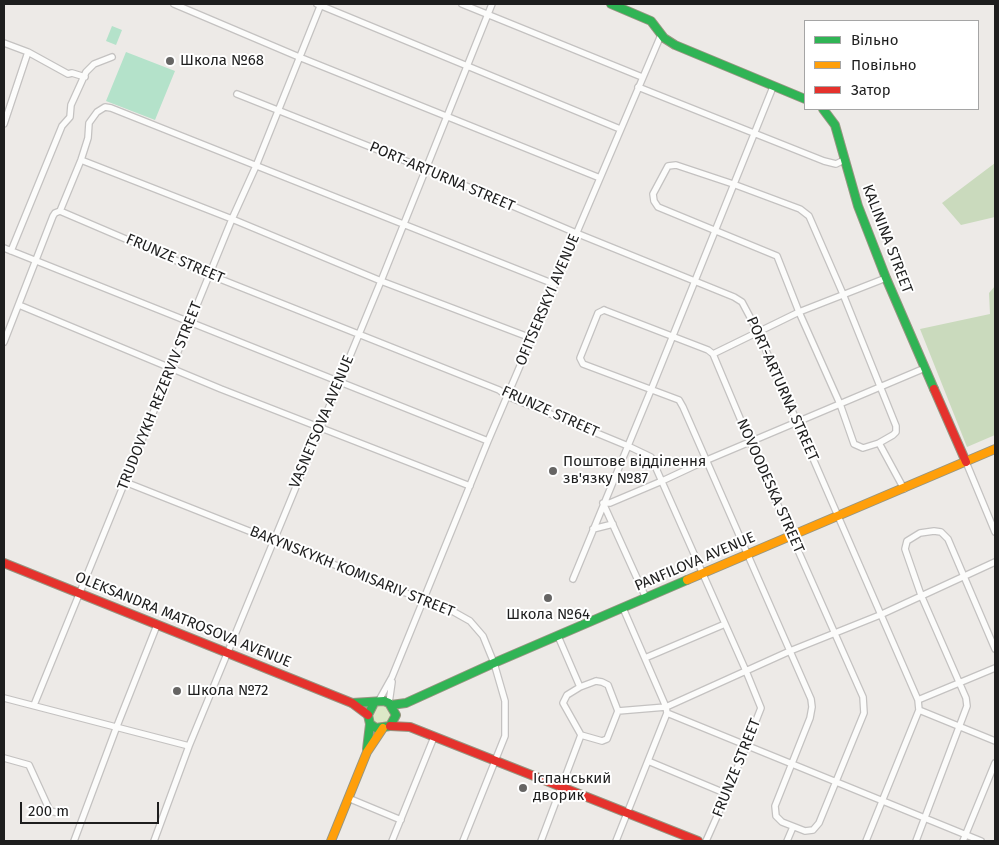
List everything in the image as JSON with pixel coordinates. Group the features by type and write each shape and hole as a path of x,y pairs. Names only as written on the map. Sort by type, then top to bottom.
{"main road":[{"path":"611,4 652,21 661,34 675,45 804,99"},
{"name":"KALININA STREET","path":"824,110 835,125 858,206 886,278 966,462"},
{"name":"PANFILOVA AVENUE","path":"396,715 406,704 494,663 995,449"},
{"name":"OLEKSANDRA MATROSOVA AVENUE","path":"4,562 352,704"},
{"path":"352,704 384,701 390,704 396,715 410,727 698,841"},
{"path":"368,715 376,702"},
{"path":"352,704 368,715 370,724 367,752"},
{"name":"PANFILOVA AVENUE","path":"390,704 406,704"},
{"path":"331,841 367,752 396,715"},
{"path":"370,724 376,728 410,727"}],"street":[{"path":"174,4 600,178"},
{"path":"319,4 620,129"},
{"name":"TRUDOVYKH REZERVIV STREET","path":"34,705 232,219 256,166 300,57 319,4"},
{"path":"462,4 642,77"},
{"name":"VASNETSOVA AVENUE","path":"154,841 189,746 339,383 492,4"},
{"name":"OFITSERSKYI AVENUE","path":"392,677 506,396 661,34"},
{"path":"4,43 28,52 68,74 72,73 84,77"},
{"path":"4,124 28,52"},
{"path":"11,251 62,126 70,117 71,105 84,77 89,68 112,58"},
{"path":"638,87 832,164 841,163 844,160"},
{"path":"573,579 773,87"},
{"name":"PORT-ARTURNA STREET","path":"237,94 426,169 576,233 695,280 742,302 758,332 918,700 919,710 866,841"},
{"path":"4,342 53,216 60,210 81,160 88,138 89,122 105,107 112,108 554,284"},
{"path":"81,160 531,338"},
{"path":"676,165 733,184 800,209 806,213 882,386 897,428 893,436 863,448 854,444 840,404 799,312 777,256 658,207 654,201 653,194 668,166 676,165"},
{"name":"FRUNZE STREET","path":"60,210 210,275 498,390 506,396 651,457 761,708 706,841"},
{"path":"4,248 488,441"},
{"path":"787,841 793,827 782,822 776,816 775,806 810,718 811,699 683,407 678,400 583,364 580,358 598,313 604,310 708,350 713,354 799,312 886,278"},
{"path":"18,305 319,428 470,486"},
{"name":"NOVOODESKA STREET","path":"713,354 863,697 864,713 819,823 813,830 805,831 793,827"},
{"path":"603,503 610,503 925,368"},
{"path":"879,443 904,488"},
{"name":"KALININA STREET","path":"966,462 995,532"},
{"name":"BAKYNSKYKH KOMISARIV STREET","path":"126,482 462,615 470,621 483,636 494,663 504,701 504,736 464,841"},
{"path":"603,503 646,598"},
{"path":"593,529 613,524"},
{"path":"916,841 967,706 960,683 921,595 905,549 907,541 920,533 934,530 941,532 948,539 995,649"},
{"path":"616,841 667,710 790,651 880,615 995,562"},
{"path":"623,608 667,710"},
{"path":"645,658 725,624"},
{"path":"74,841 157,625"},
{"path":"558,636 580,687"},
{"path":"918,700 995,668"},
{"path":"376,702 392,677"},
{"path":"390,704 392,677"},
{"path":"596,681 605,683 609,688 618,711 605,740 599,741 581,735 563,703 567,695 580,687 596,681"},
{"path":"4,698 189,746"},
{"path":"618,711 667,710 792,764 925,818 964,838 981,841"},
{"path":"919,710 995,741"},
{"path":"541,841 581,735"},
{"path":"392,841 434,737"},
{"path":"4,758 29,765 50,811 59,813"},
{"path":"648,761 727,794"},
{"path":"964,838 995,763"},
{"path":"348,798 401,820"}],"green space":[{"path":"112,26 122,30 116,45 106,41"},
{"path":"126,52 175,71 155,120 106,101"},
{"path":"995,163 995,217 961,225 942,203"},
{"path":"995,286 995,435 967,447 920,329 990,314 989,293"},
{"path":"381,705 388,708 391,715 388,722 381,725 374,722 371,715 374,708"}],"traffic: fast":[{"path":"611,4 651,21 664,38 675,45 804,99"},
{"path":"824,110 835,125 858,206 886,278 934,389"},
{"path":"391,705 406,703 687,580"},
{"path":"352,703 384,701 389,703 396,715 390,726 376,728 370,724 368,715 374,703"},
{"path":"367,749 370,724"}],"traffic: slow":[{"path":"687,580 995,449"},
{"path":"331,841 367,752 383,728"}],"traffic: jam":[{"path":"934,389 966,462"},
{"path":"4,563 352,703 368,715"},
{"path":"390,726 410,727 698,841"}],"place":[{"name":"Школа №68","path":"170,61"},
{"name":"Поштове відділення зв'язку №87","path":"553,471"},
{"name":"Школа №64","path":"548,598"},
{"name":"Школа №72","path":"177,691"},
{"name":"Іспанський дворик","path":"523,788"}]}
